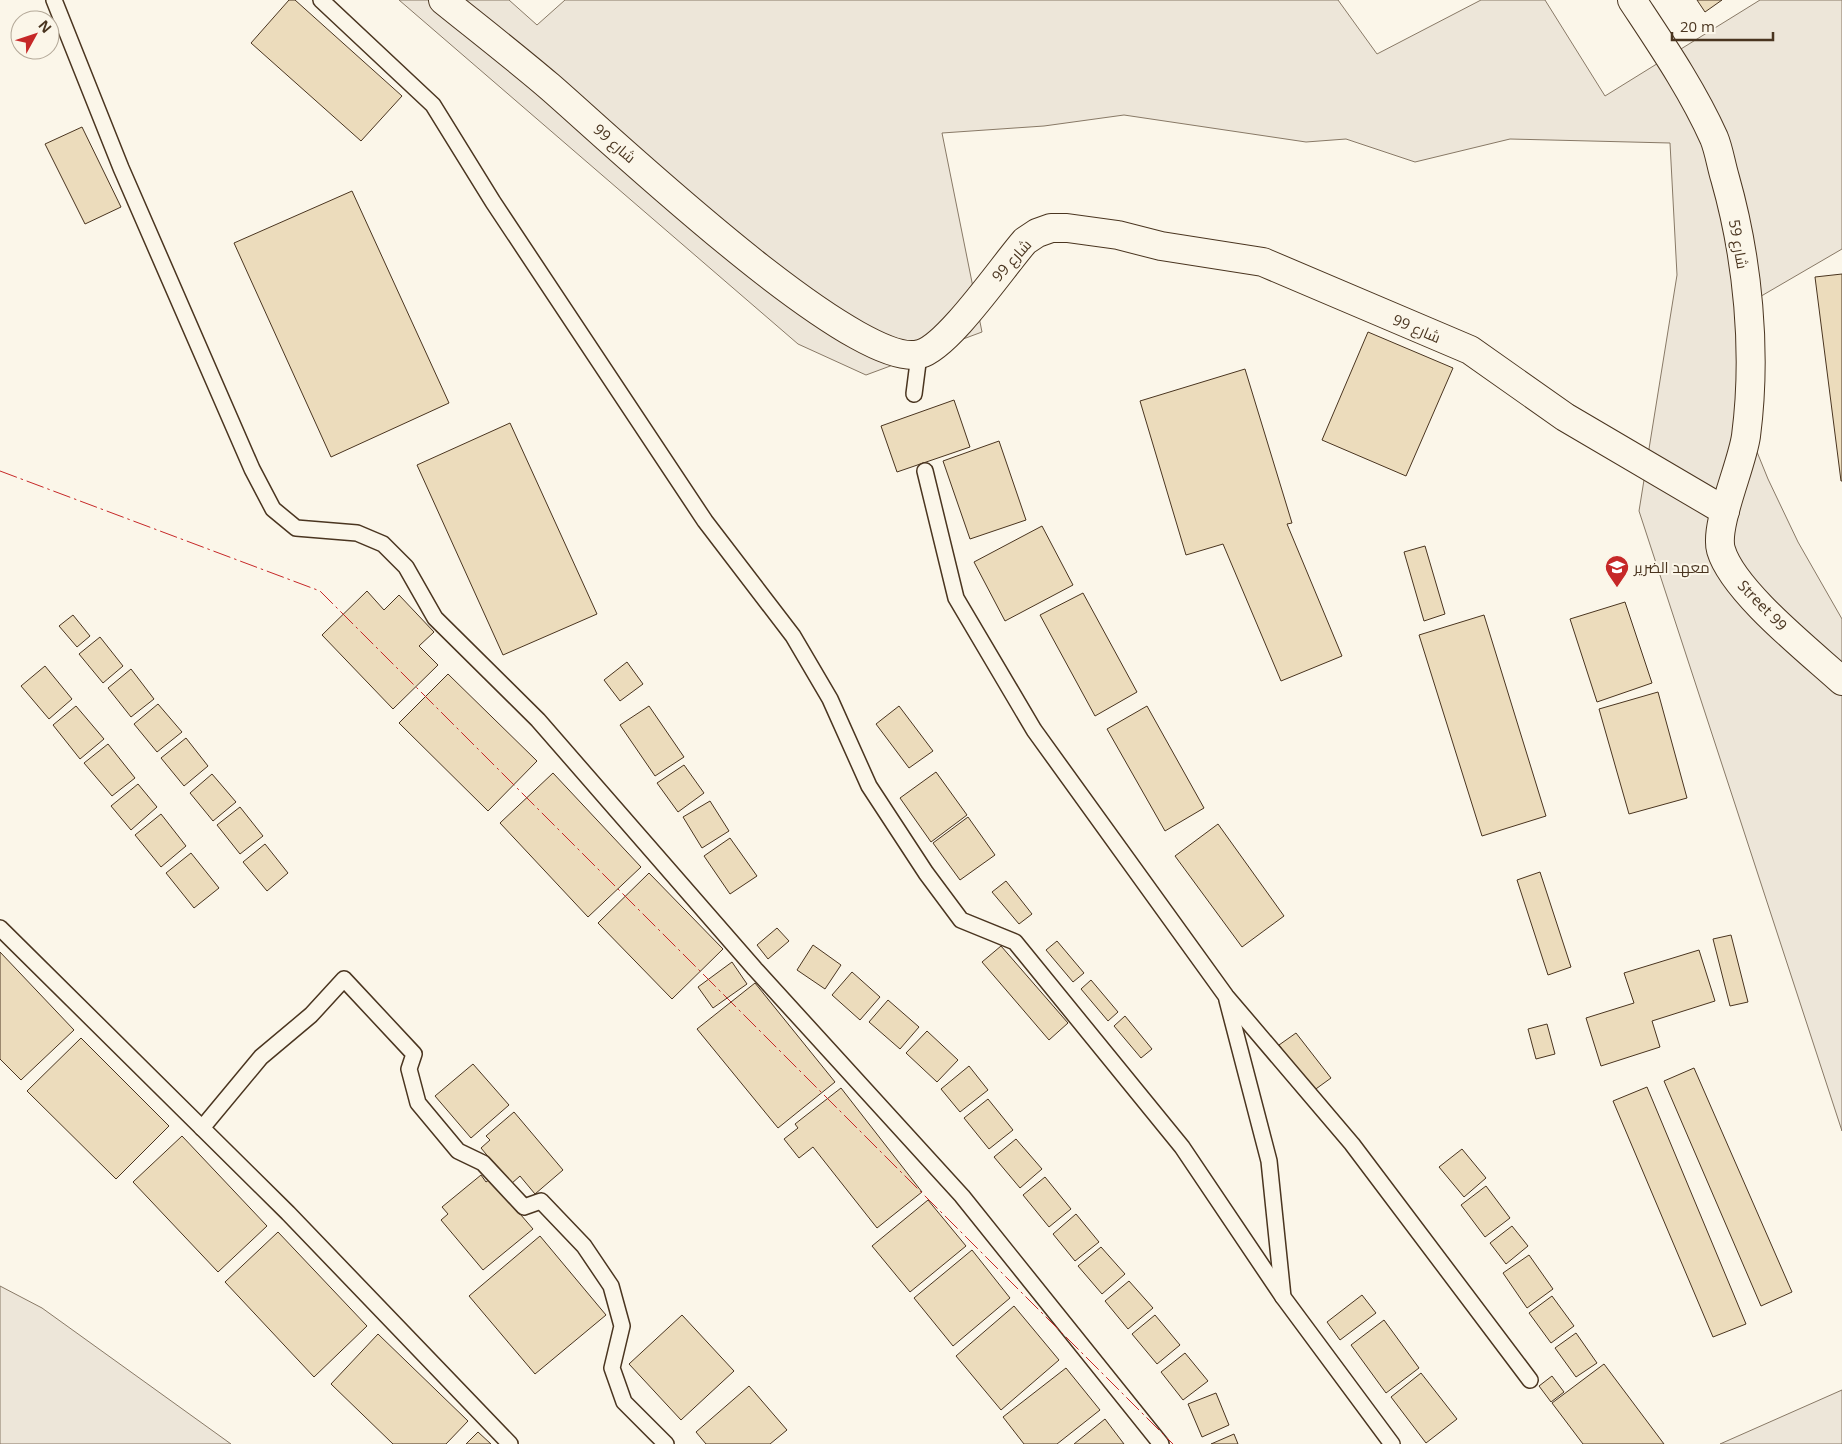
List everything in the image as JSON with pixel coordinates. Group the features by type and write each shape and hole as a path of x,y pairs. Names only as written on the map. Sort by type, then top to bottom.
{"street":[{"name":"شارع 99","path":"443,0 547,85 686,206 792,294 853,334 878,347 897,353 920,355 935,347 945,339 1026,241 1037,233 1051,228 1067,228 1118,235 1160,246 1263,262 1470,350 1565,416 1725,510"},
{"name":"شارع 59","path":"1632,0 1678,71 1714,139 1732,203 1748,294 1749,382 1746,436 1739,471 1725,510"},
{"name":"Street 99","path":"1725,510 1720,548 1726,563 1740,585 1842,681"}],"lane":[{"path":"55,0 121,168 252,469 273,509 296,528 357,533 383,544 406,567 435,618 538,720 755,970 962,1196 1161,1444"},
{"path":"322,0 433,105 493,202 705,521 793,636 830,699 869,786 926,873 961,920 1015,942 1182,1147 1284,1297 1392,1444"},
{"path":"914,394 920,355"},
{"path":"925,471 956,598 1034,730 1226,996 1352,1144 1530,1380"},
{"path":"0,928 288,1213 510,1444"},
{"path":"202,1128 261,1057 311,1015 344,979 414,1054 408,1069 418,1103 458,1151 483,1163 524,1207 540,1201 584,1246 610,1286 622,1326 612,1368 624,1402 666,1444"},
{"path":"1226,996 1269,1161 1284,1297"}],"shaded area":[{"path":"399,0 509,0 537,25 565,0 1338,0 1377,54 1481,0 1545,0 1605,96 1760,0 1842,0 1842,249 1751,302 1742,415 1768,479 1798,542 1842,619 1842,1131 1639,511 1677,275 1670,143 1510,139 1415,162 1346,139 1306,142 1124,115 1044,126 942,133 982,332 866,375 798,344"},
{"path":"0,1286 42,1308 231,1444 0,1444"},
{"path":"1842,1390 1842,1444 1720,1444"}],"building":[{"path":"289,0 295,0 402,96 361,141 251,43"},
{"path":"1697,0 1722,0 1705,12"},
{"path":"82,127 121,207 85,224 45,144"},
{"path":"352,191 449,403 331,457 234,243"},
{"path":"1842,274 1842,481 1841,481 1815,277"},
{"path":"1368,332 1453,368 1406,476 1322,440"},
{"path":"1245,369 1292,523 1287,524 1342,656 1281,681 1223,544 1186,555 1140,401"},
{"path":"954,400 970,447 897,472 881,426"},
{"path":"510,423 597,614 503,655 417,465"},
{"path":"999,441 1026,520 970,539 943,461"},
{"path":"1042,526 1073,585 1005,621 974,562"},
{"path":"1425,546 1445,614 1424,621 1404,552"},
{"path":"367,591 384,610 399,595 434,632 419,646 438,665 393,709 322,635"},
{"path":"1083,593 1137,692 1095,716 1040,615"},
{"path":"1625,602 1652,683 1597,702 1570,619"},
{"path":"73,615 90,636 77,647 59,626"},
{"path":"1484,615 1546,816 1482,836 1419,635"},
{"path":"100,637 123,666 103,683 79,654"},
{"path":"627,662 643,684 620,701 604,680"},
{"path":"45,666 72,699 49,719 21,686"},
{"path":"131,669 154,699 131,717 108,688"},
{"path":"448,674 537,761 488,811 399,723"},
{"path":"1658,692 1687,798 1629,814 1599,709"},
{"path":"158,704 182,732 157,752 134,724"},
{"path":"76,706 104,739 80,759 53,725"},
{"path":"649,706 684,757 655,776 620,725"},
{"path":"899,706 933,751 909,768 876,724"},
{"path":"1147,706 1204,808 1165,831 1107,729"},
{"path":"186,738 208,766 184,786 161,758"},
{"path":"108,744 135,778 112,796 84,763"},
{"path":"684,765 704,793 678,812 657,783"},
{"path":"936,772 967,815 931,842 900,798"},
{"path":"553,773 641,867 588,917 500,823"},
{"path":"212,774 236,802 213,821 190,793"},
{"path":"138,784 157,807 131,830 111,806"},
{"path":"710,801 729,831 702,848 683,817"},
{"path":"240,807 263,836 240,854 217,825"},
{"path":"161,814 186,846 161,867 135,835"},
{"path":"968,817 995,855 960,880 933,843"},
{"path":"1218,824 1284,916 1242,947 1175,856"},
{"path":"730,838 757,876 730,894 704,856"},
{"path":"265,844 288,873 267,891 243,862"},
{"path":"191,853 219,888 194,908 166,873"},
{"path":"1540,872 1571,967 1548,975 1517,880"},
{"path":"649,873 723,949 672,999 598,923"},
{"path":"1006,881 1032,914 1019,924 992,892"},
{"path":"777,928 789,941 768,959 757,945"},
{"path":"1731,935 1748,1002 1730,1006 1713,939"},
{"path":"1057,941 1084,973 1073,982 1046,950"},
{"path":"813,945 841,965 825,989 797,970"},
{"path":"1001,946 1068,1023 1049,1040 982,962"},
{"path":"1699,950 1715,1001 1652,1021 1660,1047 1601,1066 1586,1018 1634,1003 1624,973"},
{"path":"0,952 74,1030 21,1080 0,1059"},
{"path":"732,962 747,984 713,1008 698,987"},
{"path":"852,972 880,997 860,1020 832,995"},
{"path":"1091,980 1118,1012 1108,1021 1081,989"},
{"path":"755,983 835,1082 778,1128 697,1029"},
{"path":"888,1000 919,1027 900,1049 869,1022"},
{"path":"1125,1016 1152,1049 1141,1058 1114,1026"},
{"path":"1547,1024 1555,1054 1536,1059 1528,1029"},
{"path":"927,1031 958,1060 937,1082 906,1053"},
{"path":"1296,1033 1331,1078 1313,1091 1279,1045"},
{"path":"81,1038 169,1126 116,1179 27,1091"},
{"path":"473,1064 509,1105 471,1138 435,1096"},
{"path":"969,1066 988,1090 960,1112 941,1089"},
{"path":"1694,1068 1792,1292 1761,1306 1664,1081"},
{"path":"1647,1087 1746,1324 1713,1337 1613,1101"},
{"path":"841,1088 922,1192 877,1228 813,1147 799,1158 784,1139 798,1128 795,1124"},
{"path":"988,1099 1013,1130 989,1149 964,1118"},
{"path":"514,1112 563,1170 535,1194 520,1176 511,1184 481,1148 490,1140 486,1136"},
{"path":"182,1136 267,1226 218,1272 133,1182"},
{"path":"1016,1139 1042,1169 1020,1188 994,1157"},
{"path":"1462,1149 1486,1178 1464,1197 1439,1167"},
{"path":"481,1175 486,1182 490,1179 533,1229 483,1270 441,1220 448,1214 442,1207"},
{"path":"1045,1177 1071,1209 1049,1227 1023,1195"},
{"path":"1486,1186 1510,1218 1485,1237 1461,1205"},
{"path":"928,1200 966,1246 910,1292 872,1246"},
{"path":"1076,1214 1099,1242 1075,1261 1053,1234"},
{"path":"1512,1226 1528,1246 1506,1264 1490,1243"},
{"path":"278,1232 367,1326 314,1377 225,1282"},
{"path":"540,1236 606,1315 535,1374 469,1296"},
{"path":"1101,1247 1125,1274 1102,1294 1078,1266"},
{"path":"972,1250 1010,1298 953,1346 914,1298"},
{"path":"1529,1255 1553,1289 1527,1308 1503,1273"},
{"path":"1129,1281 1153,1308 1128,1329 1105,1301"},
{"path":"1362,1295 1376,1313 1340,1340 1327,1322"},
{"path":"1552,1296 1574,1326 1551,1343 1529,1313"},
{"path":"1014,1306 1059,1360 1001,1410 956,1356"},
{"path":"682,1315 734,1371 681,1420 629,1364"},
{"path":"1155,1315 1180,1345 1157,1364 1132,1334"},
{"path":"1384,1320 1419,1368 1386,1393 1351,1345"},
{"path":"1576,1333 1597,1363 1576,1377 1555,1348"},
{"path":"378,1334 468,1421 446,1444 393,1444 331,1384"},
{"path":"1185,1353 1208,1381 1183,1400 1161,1372"},
{"path":"1604,1364 1664,1444 1583,1444 1552,1403"},
{"path":"1066,1368 1100,1410 1057,1444 1024,1444 1003,1417"},
{"path":"1421,1373 1457,1419 1426,1443 1391,1397"},
{"path":"1552,1376 1564,1392 1551,1402 1539,1386"},
{"path":"749,1386 787,1430 770,1444 706,1444 696,1432"},
{"path":"1216,1393 1229,1425 1202,1437 1188,1404"},
{"path":"1105,1419 1124,1444 1074,1444"},
{"path":"478,1432 491,1444 466,1444"},
{"path":"1234,1434 1238,1444 1211,1444"}],"power":[{"path":"0,471 320,591 1173,1444"}],"place":[{"name":"معهد الضرير","path":"1617,588"}]}
